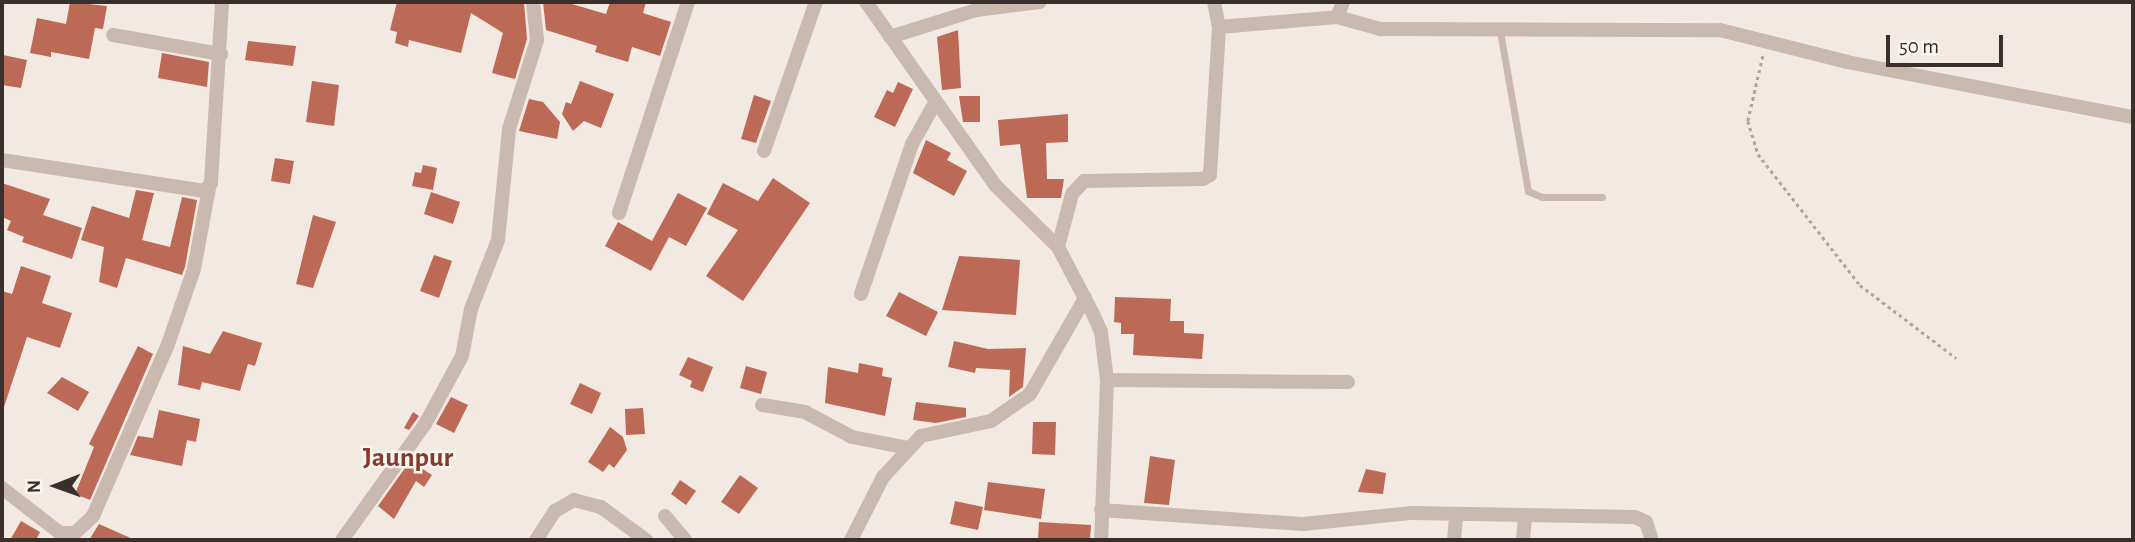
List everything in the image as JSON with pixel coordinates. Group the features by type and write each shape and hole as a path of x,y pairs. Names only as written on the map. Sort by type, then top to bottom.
{"street":[{"path":"2,488 53,529 75,537 93,516 167,347 194,270 209,188 222,54 222,2"},
{"path":"342,540 425,424 463,356 471,309 498,240 509,129 537,40 533,2"},
{"path":"619,213 688,2"},
{"path":"764,151 816,2"},
{"path":"866,2 995,185 1058,247 1101,332 1107,380 1101,540"},
{"path":"890,37 955,15 1040,2"},
{"path":"1058,247 1072,194 1084,181 1203,179 1210,175 1219,27 1214,2"},
{"path":"1337,17 1343,2"},
{"path":"1219,27 1337,17 1381,29 1500,31 1696,28 1766,39 1847,62 2133,117"},
{"path":"113,35 222,54"},
{"path":"861,294 912,144 935,103"},
{"path":"2,160 191,192 209,188"},
{"path":"850,540 867,503 908,448 930,432 991,421 1019,405 1041,378 1085,298"},
{"path":"1107,380 1348,382"},
{"path":"762,405 805,412 852,437 908,448"},
{"path":"536,540 555,511 573,500 601,507 646,540"},
{"path":"1101,510 1303,524 1399,514 1525,518 1549,513 1635,517 1646,523 1652,540"},
{"path":"665,516 685,540"},
{"path":"1454,540 1456,516"},
{"path":"1523,540 1525,518"}],"lane":[{"path":"1500,31 1528,191 1542,197 1602,197"}],"path":[{"path":"1766,39 1748,121 1758,153 1852,276 1956,358"}],"building":[{"path":"70,2 107,6 103,29 95,28 89,59 51,52 51,57 30,53 37,18 66,24"},
{"path":"397,2 524,2 527,39 515,79 492,73 503,33 471,13 461,53 409,40 408,47 395,43 397,32 390,30"},
{"path":"543,2 565,2 606,14 610,2 646,2 643,13 671,22 660,56 632,47 628,62 595,52 597,46 546,30"},
{"path":"958,30 961,88 942,90 937,37"},
{"path":"248,41 296,46 293,66 245,60"},
{"path":"162,53 209,62 207,87 158,78"},
{"path":"3,55 27,60 21,88 2,85"},
{"path":"312,81 339,85 334,126 306,122"},
{"path":"580,81 614,94 601,128 584,121 573,131 562,114 566,102 571,104"},
{"path":"898,82 913,89 895,127 874,117 887,90 893,93"},
{"path":"754,95 771,101 756,143 741,139"},
{"path":"959,96 980,96 980,122 963,122"},
{"path":"529,99 543,102 560,122 557,139 519,131"},
{"path":"1068,114 1068,142 1046,143 1047,179 1064,179 1061,198 1027,198 1020,144 1000,146 998,120"},
{"path":"926,140 951,153 947,160 967,171 954,196 913,173"},
{"path":"275,158 294,161 290,184 271,181"},
{"path":"423,165 437,168 433,190 412,186 415,172 421,173"},
{"path":"773,178 810,203 743,301 706,276 738,230 707,214 723,183 758,201"},
{"path":"2,183 50,199 43,215 82,228 72,259 22,242 24,237 7,230 11,221 2,217"},
{"path":"136,190 154,193 142,240 170,247 182,197 197,200 185,267 182,275 126,258 117,288 99,282 104,247 81,240 92,206 129,218"},
{"path":"431,192 460,202 453,224 424,214"},
{"path":"678,193 707,208 686,246 669,237 651,271 605,246 618,222 652,241"},
{"path":"313,215 336,222 313,288 296,284"},
{"path":"434,255 452,261 439,298 420,291"},
{"path":"959,256 1020,260 1016,315 942,310"},
{"path":"21,266 51,276 42,303 72,313 60,348 27,337 4,407 2,291 12,294"},
{"path":"899,292 938,312 926,336 886,316"},
{"path":"1115,297 1171,299 1170,321 1184,321 1184,333 1204,334 1202,359 1133,355 1134,334 1121,334 1121,323 1114,322"},
{"path":"223,331 262,343 255,366 248,364 240,391 202,382 200,390 178,385 183,346 210,354"},
{"path":"954,341 988,349 1026,348 1023,387 1009,397 1010,370 976,368 975,373 948,367"},
{"path":"138,346 153,354 90,500 75,494 94,447 89,444"},
{"path":"688,357 713,367 703,392 690,387 692,381 679,375"},
{"path":"859,363 883,368 882,376 892,378 885,416 825,403 828,367 858,373"},
{"path":"746,366 767,372 761,394 740,388"},
{"path":"62,377 89,392 78,411 47,393"},
{"path":"580,383 601,393 592,414 570,404"},
{"path":"451,397 468,405 454,433 436,424"},
{"path":"916,402 966,408 966,417 936,423 913,420"},
{"path":"643,408 645,434 626,435 625,409"},
{"path":"159,410 200,419 196,442 187,440 182,466 130,455 138,436 153,438"},
{"path":"413,412 419,416 409,430 404,428"},
{"path":"1033,422 1056,422 1055,455 1032,454"},
{"path":"610,427 623,437 627,450 614,468 609,464 603,472 588,462"},
{"path":"1150,456 1175,460 1169,505 1144,503"},
{"path":"410,461 432,475 424,487 416,481 394,519 378,506"},
{"path":"1366,469 1386,473 1383,494 1358,492"},
{"path":"740,475 758,488 739,514 721,502"},
{"path":"680,480 696,491 686,505 671,494"},
{"path":"988,482 1045,489 1041,519 984,510"},
{"path":"955,501 983,507 978,530 950,524"},
{"path":"21,521 40,532 36,540 10,540"},
{"path":"1039,522 1091,525 1090,540 1038,540"},
{"path":"99,524 135,540 89,540"}],"district":[{"name":"Jaunpur","path":"408,458"}]}
